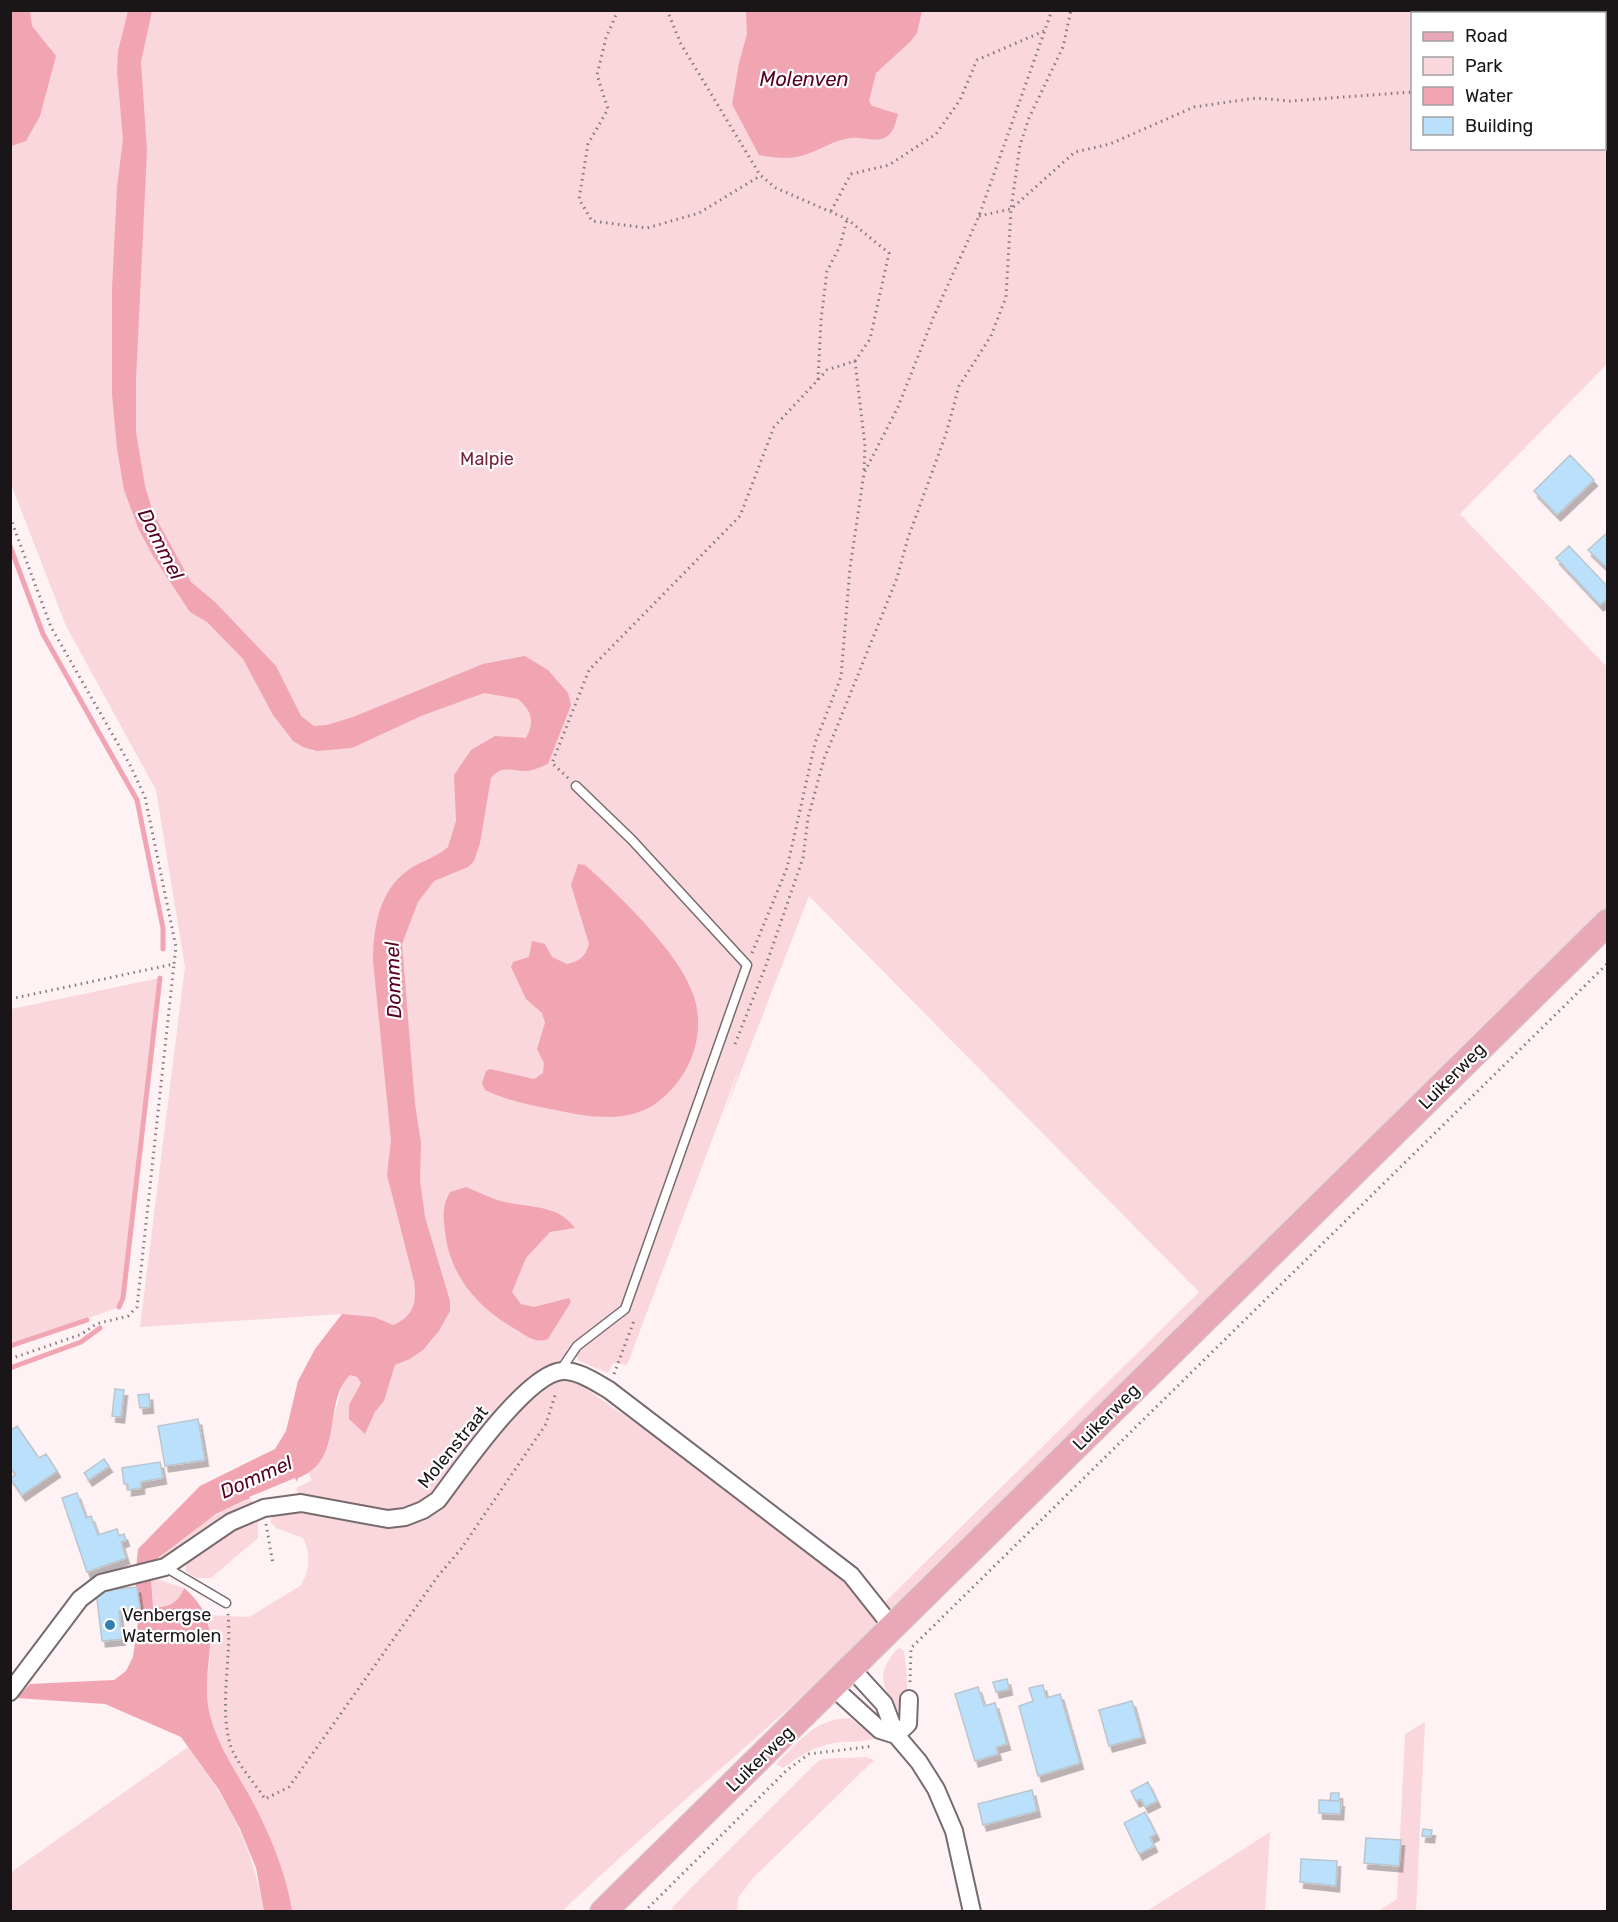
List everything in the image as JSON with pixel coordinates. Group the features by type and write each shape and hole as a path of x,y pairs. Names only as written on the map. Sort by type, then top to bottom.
{"main road":[{"name":"Luikerweg","path":"603,1911 834,1688 1608,922"}],"street":[{"path":"560,1371 573,1372 609,1390 851,1575 894,1628"},
{"name":"Molenstraat","path":"16,1686 80,1599 101,1583 158,1569 231,1522 264,1508 301,1503 388,1519 405,1517 423,1510 438,1500 519,1398 539,1381 560,1371"},
{"path":"852,1669 884,1704 896,1735 919,1762 936,1789 954,1831 972,1911"},
{"path":"834,1688 880,1730 896,1735"},
{"path":"896,1735 908,1724 909,1699"}],"lane":[{"path":"560,1371 577,1346 625,1309 747,965 632,840 576,786"},
{"path":"158,1569 226,1603"}],"path":[{"path":"618,10 606,38 597,75 608,109 588,144 579,199 592,221 647,228 699,213 760,175"},
{"path":"667,10 681,44 760,175 776,188 848,219 889,253 870,339 855,362 865,446 864,473 850,568 841,677 815,743 787,868 747,965"},
{"path":"864,473 898,407 934,316 979,216 1052,10"},
{"path":"765,968 803,858 808,818 824,759 897,578 908,538 946,434 959,386 991,336 1005,297 1011,209 1020,145 1029,118 1063,47 1071,10"},
{"path":"831,211 851,174 889,165 936,134 960,100 977,60 1046,30"},
{"path":"979,216 1011,209 1075,152 1110,144 1194,107 1256,98 1290,101 1411,92"},
{"path":"818,380 820,320 827,271 840,246 848,219"},
{"path":"576,786 552,763 589,670 740,516 774,428 827,370 855,362"},
{"path":"10,517 51,627 130,765 145,796 176,947 137,1307 128,1316 96,1324 82,1334 10,1359"},
{"name":"Luikerweg","path":"909,1699 910,1648 1608,963"},
{"path":"10,999 174,964"},
{"path":"226,1603 230,1633 226,1726 231,1747 265,1799 289,1787 438,1576 461,1549 546,1424 555,1399 560,1371"},
{"path":"264,1508 273,1564"},
{"name":"Luikerweg","path":"644,1911 786,1770 809,1754 867,1749 896,1735"}],"green space":[{"name":"Malpie","path":"11,11 1607,11 1607,364 1460,514 1607,667 1607,909 890,1612 883,1604 1199,1292 809,896 725,1112 740,1066 627,1365 613,1363 608,1373 577,1360 578,1358 564,1356 432,1495 412,1509 381,1512 300,1497 296,1488 312,1480 309,1473 323,1455 344,1380 350,1375 357,1377 361,1383 350,1405 365,1434 375,1412 384,1401 395,1365 410,1359 434,1338 342,1314 140,1327 185,967 156,790 66,626 11,484"},
{"path":"160,978 123,1298 119,1307 11,1346 11,1009"},
{"path":"565,1379 579,1384 723,1483 848,1581 880,1623 562,1911 292,1911 284,1875 257,1810 219,1745 210,1716 205,1692 210,1657 207,1615 249,1617 300,1586 307,1568 306,1544 303,1538 276,1528 270,1522 275,1511 307,1511 414,1521 505,1420 546,1387"},
{"path":"251,1500 253,1505 154,1565 170,1548 198,1526 228,1508"},
{"path":"252,1520 258,1521 258,1538 211,1578 196,1578 185,1571 186,1563 239,1526"},
{"path":"151,1577 184,1588 172,1604 153,1607"},
{"path":"899,1647 904,1651 907,1684 906,1700 901,1715 889,1697 883,1681 886,1665"},
{"path":"850,1718 876,1738 826,1745 807,1752 783,1768 776,1764 801,1739 817,1727 838,1719"},
{"path":"1425,1722 1416,1911 1377,1912 1397,1899 1405,1734"},
{"path":"188,1747 216,1787 237,1825 253,1864 264,1911 11,1911 10,1873"},
{"path":"866,1757 874,1760 752,1879 738,1898 737,1911 674,1911 672,1908 690,1889 815,1764 822,1759"},
{"path":"1270,1832 1265,1911 1147,1911"}],"water":[{"path":"10,11 30,11 32,26 56,56 40,116 26,141 11,146"},
{"name":"Dommel","path":"128,11 152,11 141,62 147,151 136,380 136,432 145,486 153,513 191,582 215,602 276,666 301,716 314,726 327,725 353,717 483,664 525,656 548,670 568,693 571,705 548,764 528,771 504,770 491,778 480,843 474,861 468,867 434,881 418,902 402,944 415,1104 421,1143 420,1180 425,1217 450,1301 450,1311 439,1331 423,1350 395,1365 384,1401 375,1412 365,1434 349,1419 349,1405 361,1383 357,1377 350,1375 342,1386 337,1400 328,1445 322,1459 313,1470 298,1478 297,1482 243,1501 216,1514 150,1564 153,1607 172,1604 184,1588 198,1603 206,1618 210,1648 207,1697 210,1715 224,1752 256,1808 273,1845 283,1871 292,1911 264,1911 256,1868 240,1829 219,1790 181,1737 105,1704 16,1698 30,1684 114,1680 126,1671 133,1657 140,1608 135,1580 138,1549 200,1486 275,1449 286,1431 298,1381 315,1349 342,1314 374,1317 393,1325 410,1313 415,1295 414,1281 387,1175 391,1140 373,961 376,924 384,900 398,879 407,871 448,847 456,821 454,775 471,750 495,736 526,738 531,727 531,717 518,699 484,693 421,716 352,748 317,751 303,747 293,741 273,715 243,659 207,622 190,612 153,556 139,530 124,490 117,449 112,394 112,289 117,187 123,139 117,71 118,51"},
{"name":"Molenven","path":"746,11 922,11 917,33 876,73 869,101 872,106 898,114 890,134 880,139 845,139 807,154 789,158 759,155 732,104 747,34"},
{"path":"578,864 585,865 614,892 663,944 687,980 698,1016 696,1044 685,1071 672,1089 658,1102 642,1111 626,1116 590,1116 533,1105 485,1090 482,1083 486,1071 490,1069 534,1079 543,1073 544,1063 537,1049 545,1023 542,1013 526,999 511,967 513,962 529,957 532,941 545,944 552,957 567,964 579,960 586,952 589,944 571,885"},
{"path":"466,1187 497,1200 549,1210 559,1214 575,1228 550,1232 526,1258 512,1292 521,1304 534,1307 569,1298 571,1302 548,1339 539,1341 531,1338 502,1321 478,1301 460,1276 448,1248 444,1212 450,1192"}],"pier":[{"path":"295,1478 297,1482 251,1500 249,1497"}],"building":[{"path":"1570,455 1594,480 1557,515 1534,491"},
{"path":"1608,532 1608,569 1588,550"},
{"path":"1569,546 1608,587 1608,598 1600,605 1556,558"},
{"path":"115,1389 124,1390 121,1417 112,1416"},
{"path":"149,1394 150,1407 140,1408 138,1395"},
{"path":"198,1419 205,1460 165,1466 158,1426"},
{"path":"17,1426 39,1458 46,1454 57,1471 22,1495 10,1478 16,1475 10,1467 10,1431"},
{"path":"104,1459 109,1466 89,1480 84,1473"},
{"path":"160,1462 163,1478 141,1482 141,1488 128,1490 128,1484 124,1484 122,1468"},
{"path":"77,1493 86,1518 91,1516 98,1535 117,1529 119,1536 124,1534 126,1540 121,1542 126,1558 87,1572 62,1498"},
{"name":"Venbergse Watermolen","path":"137,1587 140,1608 119,1611 122,1639 102,1641 96,1591"},
{"path":"1007,1679 1009,1689 996,1692 993,1682"},
{"path":"1043,1685 1046,1698 1060,1694 1080,1763 1038,1776 1019,1706 1033,1701 1029,1688"},
{"path":"978,1687 984,1706 995,1703 1007,1744 996,1747 998,1754 975,1761 955,1694"},
{"path":"1132,1701 1142,1737 1109,1746 1099,1710"},
{"path":"1148,1782 1157,1801 1145,1807 1141,1799 1136,1801 1131,1791"},
{"path":"1032,1790 1037,1811 983,1825 978,1804"},
{"path":"1331,1793 1339,1793 1339,1801 1330,1801"},
{"path":"1319,1800 1341,1801 1340,1814 1319,1813"},
{"path":"1145,1812 1156,1834 1150,1837 1154,1846 1139,1854 1124,1823"},
{"path":"1423,1829 1432,1830 1431,1837 1422,1836"},
{"path":"1366,1838 1401,1840 1399,1866 1364,1863"},
{"path":"1301,1859 1337,1861 1336,1886 1300,1882"}],"waterway":[{"path":"10,546 43,634 137,800 163,928 163,949"},
{"path":"119,1307 123,1298 160,978"},
{"path":"10,1346 87,1320"},
{"path":"10,1368 81,1342 100,1328"}],"place":[{"name":"Venbergse Watermolen","path":"110,1625"}]}
